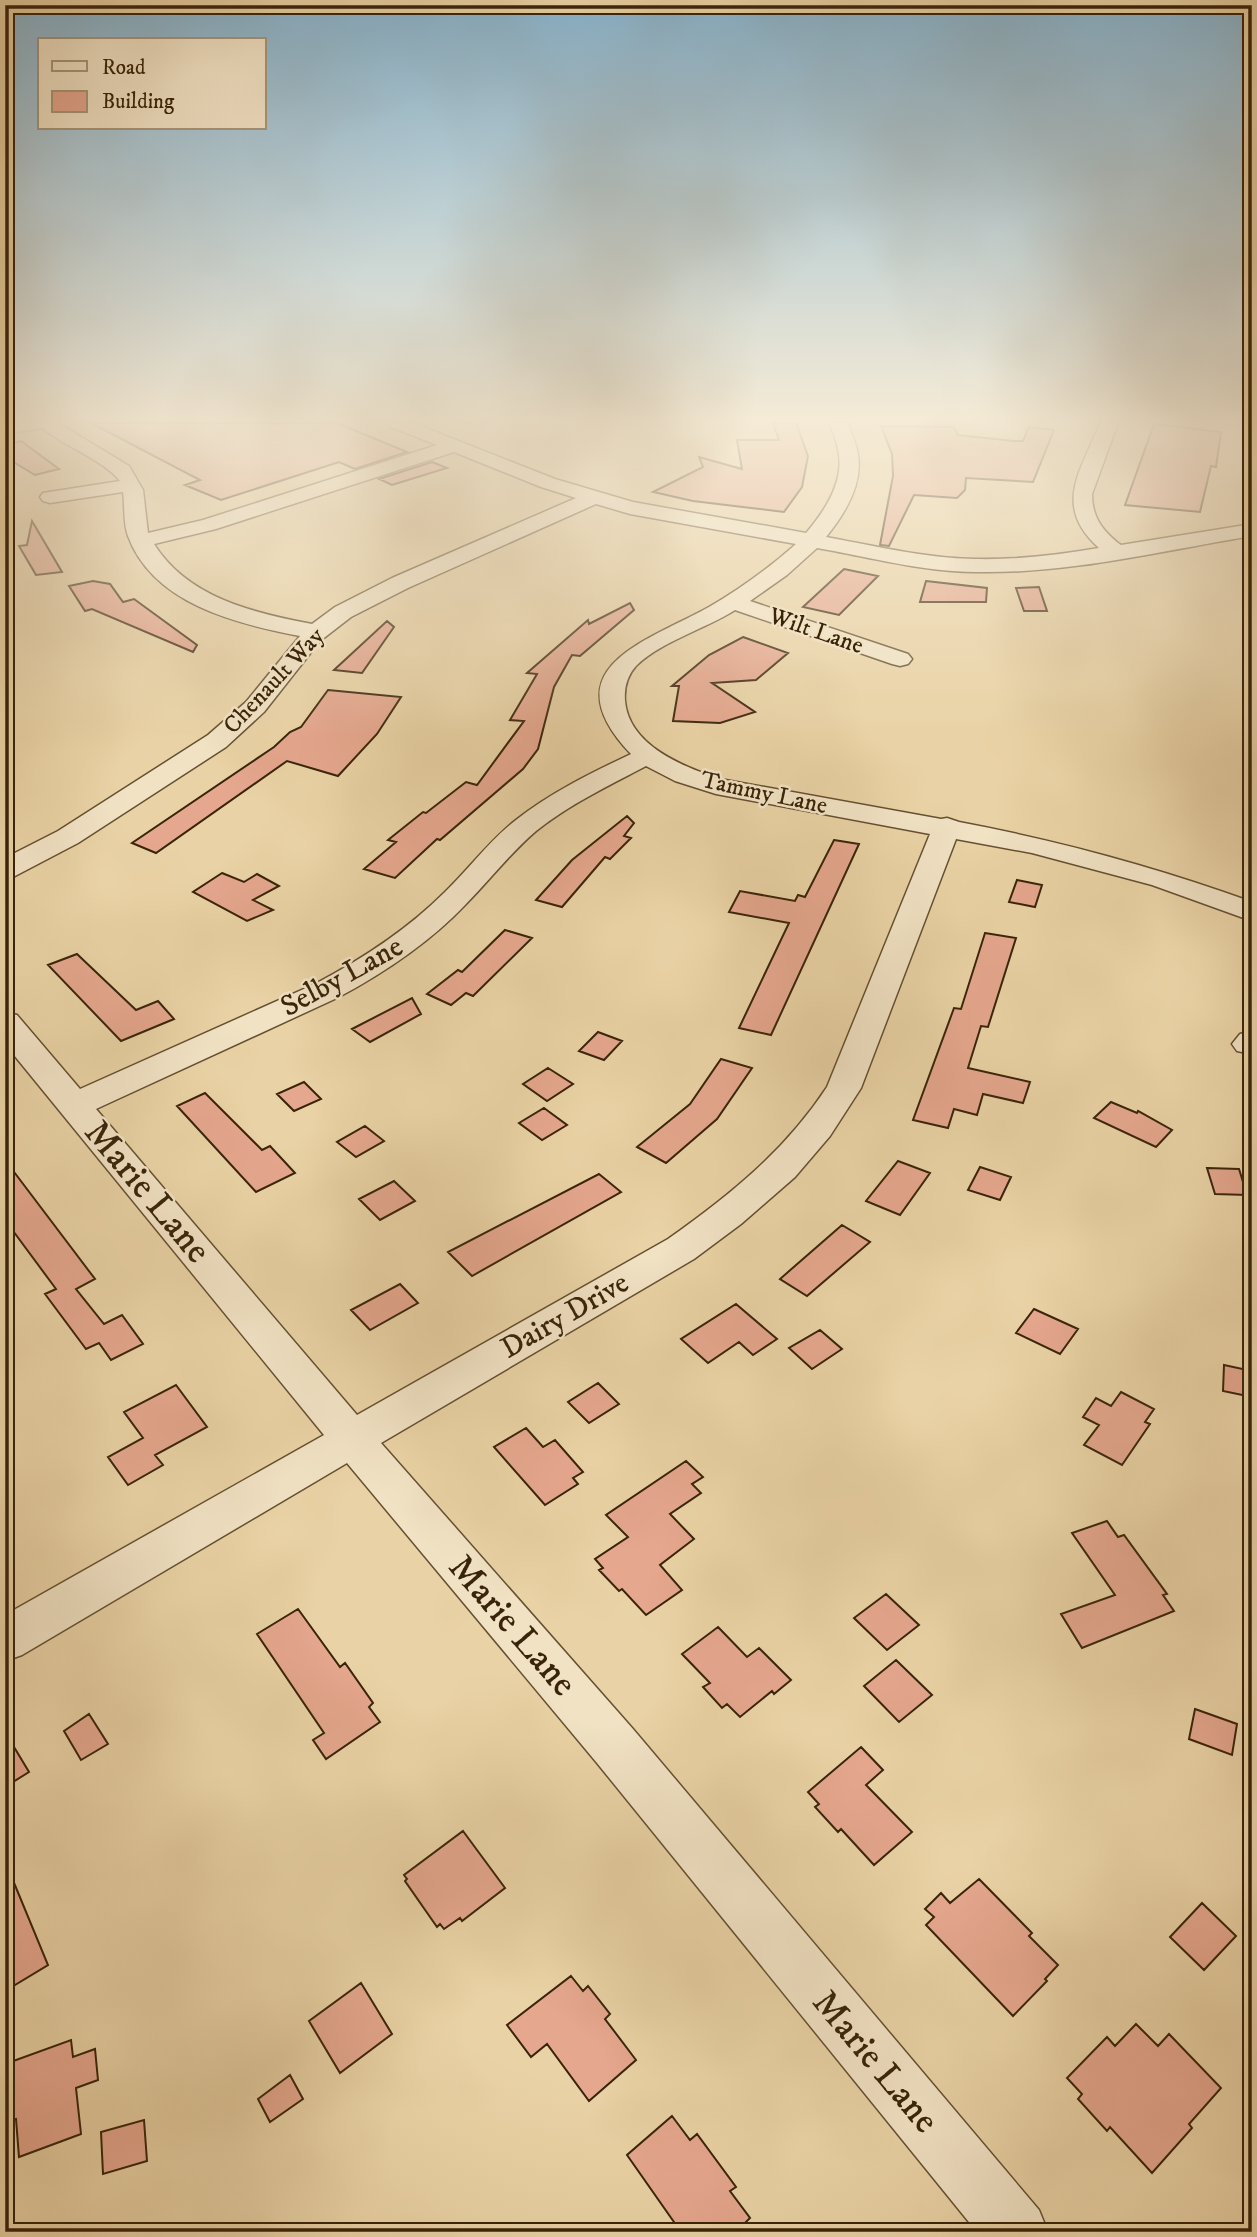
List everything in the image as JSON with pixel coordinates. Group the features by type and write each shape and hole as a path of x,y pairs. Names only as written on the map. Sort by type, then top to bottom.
{"street":[{"path":"136,527 141,541 166,572 203,600 249,617 316,632"},
{"path":"141,541 199,527"},
{"name":"Chenault Way","path":"5,870 80,830 178,769 217,741 255,706 316,632 343,612 389,588 526,527"},
{"path":"730,527 919,560 974,566 1043,564 1252,530"},
{"name":"Tammy Lane","path":"821,527 811,542 775,574 732,602 646,648 617,673 610,696 613,711 630,739 648,755 677,772 716,786 947,827 1106,862 1252,912"},
{"path":"1090,527 1118,552"},
{"name":"Wilt Lane","path":"732,602 900,659"},
{"name":"Selby Lane","path":"75,1105 326,991 364,971 419,932 456,897 504,844 528,824 603,778 648,755"},
{"name":"Dairy Drive","path":"5,1640 681,1249 728,1215 782,1168 818,1128 844,1088 947,827"},
{"name":"Marie Lane","path":"5,1022 352,1439 615,1746 1017,2232"}],"building":[{"path":"31,527 36,527 62,572 36,575 19,546 27,545"},
{"path":"883,527 898,527 889,546 880,545"},
{"path":"844,569 878,576 839,615 803,607"},
{"path":"93,581 110,584 123,602 134,599 197,645 193,652 92,609 85,611 69,586"},
{"path":"926,581 987,588 986,602 920,602"},
{"path":"1039,587 1047,611 1024,611 1016,588"},
{"path":"630,603 634,610 580,656 572,655 554,687 538,749 523,769 440,840 437,839 395,878 364,869 396,842 388,840 423,812 426,813 466,782 477,785 524,721 510,720 537,674 527,673 588,620 589,624"},
{"path":"387,621 394,627 362,673 334,670"},
{"path":"743,637 788,653 756,680 712,683 755,712 720,723 673,721 679,686 672,686 709,655"},
{"path":"328,690 401,697 377,734 338,776 287,761 156,853 132,843 274,747 290,732 301,727"},
{"path":"627,816 634,823 624,836 631,838 610,859 605,857 562,907 536,900 572,860"},
{"path":"834,840 859,844 771,1035 739,1028 789,923 729,912 740,891 795,901 798,895 805,897"},
{"path":"222,873 244,882 257,874 279,886 253,900 273,910 247,921 193,892"},
{"path":"1017,880 1042,885 1035,907 1009,902"},
{"path":"505,930 532,938 473,996 466,993 451,1005 427,994 458,970 462,972"},
{"path":"985,933 1016,938 988,1027 981,1026 968,1068 1030,1082 1023,1103 983,1094 977,1115 954,1109 948,1128 913,1120 954,1008 961,1009"},
{"path":"77,954 136,1010 158,1001 174,1019 121,1041 48,965"},
{"path":"412,998 421,1014 370,1042 352,1029"},
{"path":"598,1032 622,1041 604,1060 579,1051"},
{"path":"721,1059 752,1068 717,1119 666,1163 637,1147 690,1104"},
{"path":"548,1068 573,1084 547,1101 523,1084"},
{"path":"304,1082 321,1099 294,1111 277,1094"},
{"path":"205,1093 262,1150 270,1146 295,1173 256,1192 177,1106"},
{"path":"1111,1102 1137,1113 1138,1111 1172,1130 1156,1147 1094,1118"},
{"path":"544,1108 567,1125 542,1140 519,1123"},
{"path":"365,1126 384,1141 356,1157 337,1142"},
{"path":"5,1160 95,1279 76,1289 104,1324 122,1315 143,1344 111,1360 99,1343 86,1349 45,1294 56,1289 5,1220"},
{"path":"898,1161 930,1173 900,1215 866,1201"},
{"path":"980,1167 1011,1177 1000,1200 968,1190"},
{"path":"1207,1168 1239,1169 1247,1195 1215,1194"},
{"path":"599,1174 621,1192 472,1276 448,1252"},
{"path":"394,1181 415,1201 380,1220 359,1199"},
{"path":"842,1225 870,1242 807,1296 780,1279"},
{"path":"400,1284 418,1303 370,1330 351,1310"},
{"path":"736,1304 777,1339 753,1355 739,1342 708,1363 681,1339"},
{"path":"1034,1309 1078,1329 1060,1354 1016,1333"},
{"path":"820,1330 842,1349 812,1369 789,1348"},
{"path":"1224,1365 1252,1371 1252,1397 1223,1391"},
{"path":"598,1383 619,1404 589,1423 568,1402"},
{"path":"176,1385 207,1427 155,1455 163,1465 128,1485 108,1457 143,1438 124,1412"},
{"path":"1121,1392 1154,1409 1145,1422 1150,1424 1122,1465 1084,1445 1099,1425 1083,1417 1096,1398 1111,1406"},
{"path":"526,1428 543,1447 555,1440 583,1472 573,1478 578,1484 545,1505 494,1447"},
{"path":"686,1461 703,1477 692,1484 701,1493 670,1514 694,1539 660,1565 682,1590 646,1615 622,1589 619,1591 599,1570 603,1568 595,1559 628,1537 606,1515"},
{"path":"1107,1521 1118,1537 1124,1535 1167,1594 1163,1595 1174,1611 1082,1648 1061,1614 1115,1595 1072,1533"},
{"path":"886,1594 919,1625 887,1650 854,1618"},
{"path":"298,1609 340,1667 345,1663 373,1703 369,1707 380,1722 326,1759 313,1740 324,1733 257,1634"},
{"path":"718,1627 747,1657 759,1648 791,1680 774,1694 772,1691 740,1717 727,1704 722,1708 703,1687 710,1683 682,1654"},
{"path":"896,1660 932,1695 899,1722 864,1686"},
{"path":"1195,1709 1237,1724 1232,1755 1189,1739"},
{"path":"89,1714 108,1744 81,1760 64,1731"},
{"path":"5,1732 29,1772 5,1787"},
{"path":"861,1747 883,1770 866,1785 912,1832 874,1865 841,1829 838,1832 815,1807 819,1804 808,1792"},
{"path":"463,1831 505,1888 462,1921 460,1918 444,1929 440,1924 437,1927 405,1881 407,1879 404,1875"},
{"path":"5,1861 48,1965 5,1991"},
{"path":"979,1879 1032,1933 1029,1936 1058,1965 1045,1979 1047,1981 1013,2016 926,1925 934,1917 925,1909 941,1893 950,1903"},
{"path":"1202,1903 1236,1936 1204,1970 1170,1937"},
{"path":"571,1976 583,1991 588,1986 610,2014 605,2019 636,2060 589,2101 547,2044 531,2057 507,2025"},
{"path":"361,1983 392,2034 340,2073 309,2021"},
{"path":"1136,2024 1158,2046 1169,2034 1221,2088 1189,2124 1192,2128 1152,2173 1110,2127 1107,2131 1078,2099 1082,2094 1067,2078 1107,2037 1115,2046"},
{"path":"71,2040 73,2057 95,2049 98,2080 76,2088 81,2134 19,2157 16,2119 7,2121 5,2064"},
{"path":"290,2075 303,2099 270,2122 258,2099"},
{"path":"672,2116 690,2140 697,2134 736,2187 730,2191 750,2218 736,2232 681,2232 627,2155"},
{"path":"144,2120 147,2161 103,2174 101,2132"}]}
